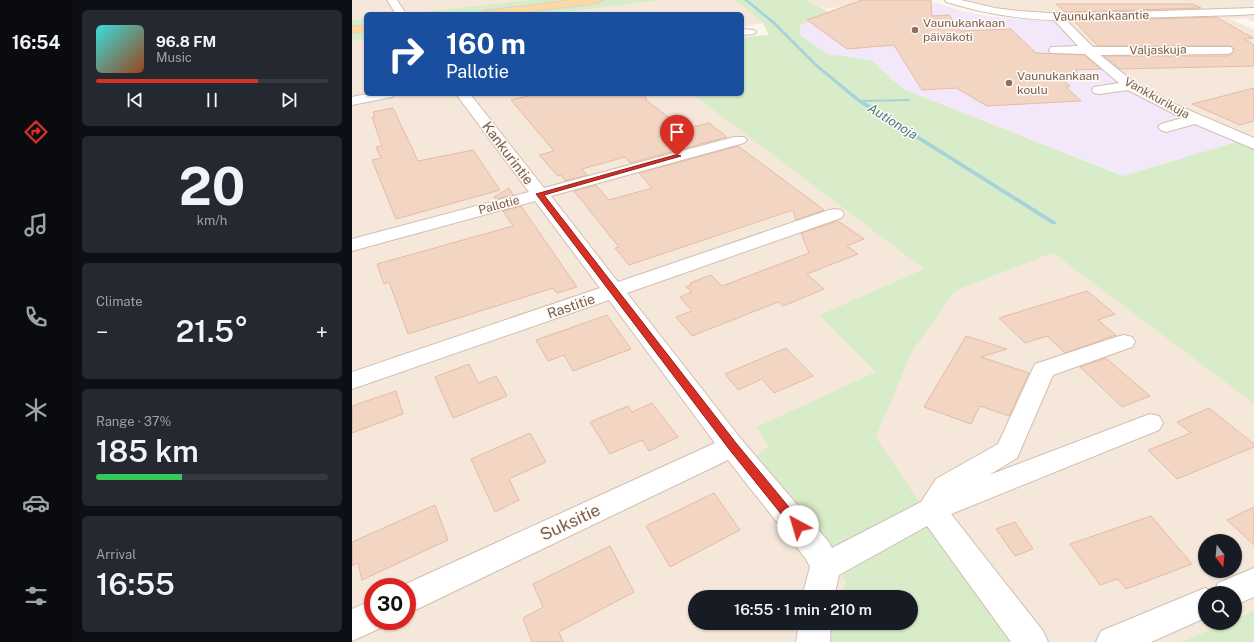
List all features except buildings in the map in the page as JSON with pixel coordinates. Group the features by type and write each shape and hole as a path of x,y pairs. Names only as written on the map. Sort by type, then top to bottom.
{"main road":[{"path":"500,12 598,0"},
{"path":"352,30 364,28"},
{"path":"352,34 364,32"}],"street":[{"path":"392,0 400,12"},
{"name":"Vaunukankaantie","path":"950,0 990,11 1056,16 1254,11"},
{"path":"976,18 990,11"},
{"name":"Vankkurikuja","path":"1056,16 1088,50 1130,86 1195,119 1250,140"},
{"path":"1001,23 1029,26"},
{"name":"Valjaskuja","path":"1055,50 1227,50"},
{"path":"1099,90 1130,86"},
{"path":"352,101 377,96"},
{"name":"Kankurintie","path":"465,96 732,446 817,550 826,567"},
{"path":"1166,127 1195,119"},
{"name":"Pallotie","path":"352,246 739,140"},
{"name":"Rastitie","path":"352,382 835,214"},
{"path":"931,510 946,487 1008,451 1043,370 1124,342"},
{"path":"820,590 826,567 931,510 1150,423"},
{"name":"Suksitie","path":"416,595 732,446"},
{"path":"931,510 1031,642"},
{"path":"1242,587 1254,582"},
{"path":"1113,642 1198,606"},
{"path":"352,625 364,619"},
{"path":"812,642 814,630"}],"shaded area":[{"path":"352,0 528,0 421,12 364,12 364,18 352,20"},
{"path":"661,0 735,0 763,23 744,27 744,12 568,12"},
{"path":"807,0 886,0 888,1 824,9"},
{"path":"957,0 1254,0 1254,22 1245,18 1230,19 1254,30 1254,43 1229,45 1254,55 1254,140 1171,104 1136,84 1099,55 1059,14 997,9"},
{"name":"Vaunukankaan koulu","path":"930,1 958,10 991,17 1055,21 1082,52 1112,78 1159,106 1236,142 1124,176 903,89 871,60 827,55 800,35 800,25 830,13"},
{"path":"364,40 364,96 695,96 925,269 819,315 875,372 756,427 770,446 756,457 924,509 876,437 912,352 955,291 1053,253 1254,404 1254,611 1242,616 1242,586 1198,586 1198,630 1209,630 1181,642 1025,642 918,599 918,590 895,590 838,567 846,582 843,590 688,590 688,630 831,630 830,642 352,642 352,41"}],"green space":[{"path":"528,0 661,0 568,12 421,12"},
{"path":"735,0 807,0 830,13 800,25 800,35 827,54 871,60 903,89 1123,176 1236,142 1254,148 1254,404 1053,253 955,291 912,352 876,437 924,509 831,556 756,457 769,446 756,427 875,372 819,315 924,269 695,96 744,96 744,37 769,35 763,23"},
{"path":"364,18 364,40 352,41 352,20"},
{"path":"931,517 1025,642 830,642 831,630 918,630 918,590 843,590 846,582 838,567"},
{"path":"1254,611 1254,642 1181,642 1209,630 1242,630 1242,616"}],"waterway":[{"name":"Autionoja","path":"746,0 774,23 817,66 860,101"},
{"path":"860,101 908,100"},
{"name":"Autionoja","path":"860,101 1054,223"}],"place":[{"name":"Vaunukankaan päiväkoti","path":"915,30"},
{"name":"Vaunukankaan koulu","path":"1009,83"}],"route":[{"path":"677,156 539,194 732,446 798,526"}]}
